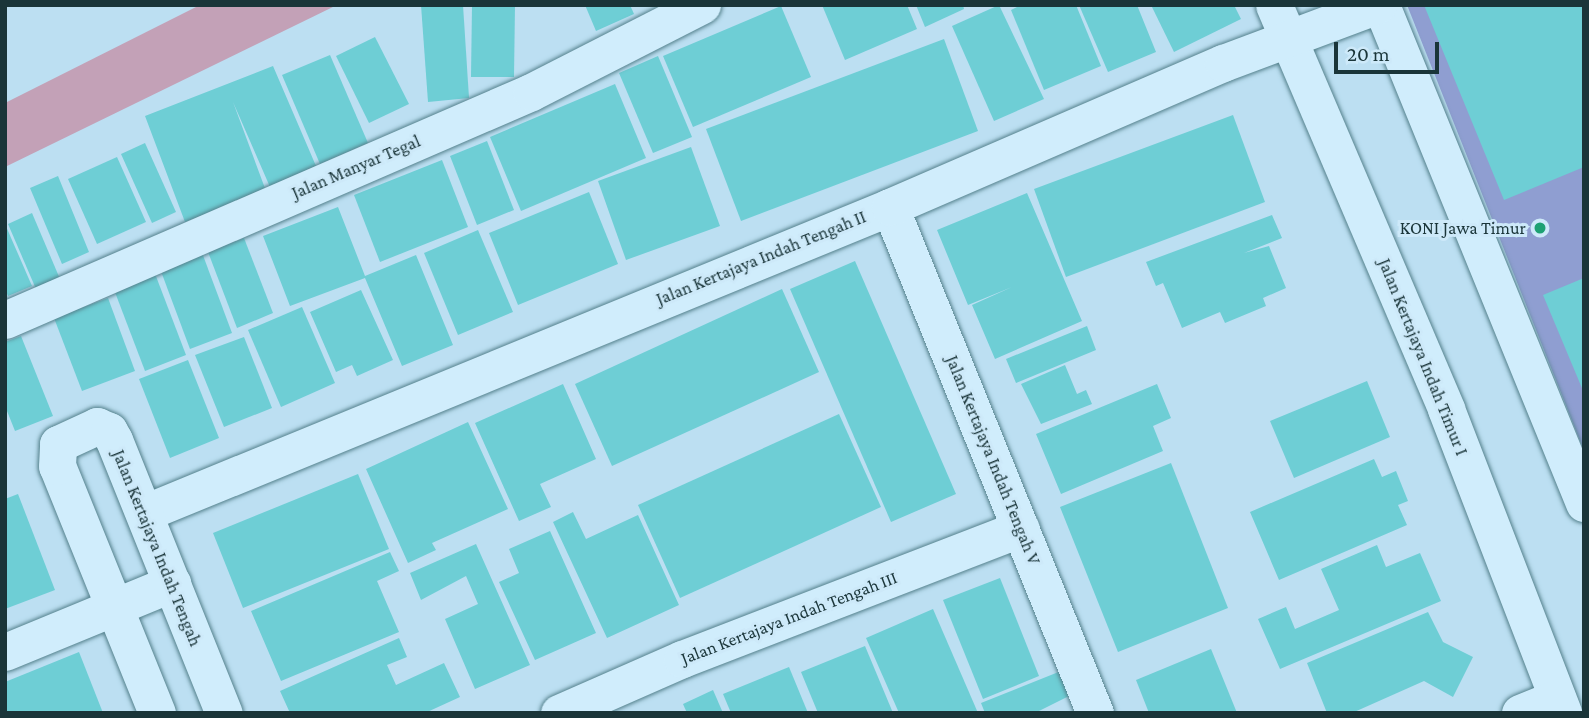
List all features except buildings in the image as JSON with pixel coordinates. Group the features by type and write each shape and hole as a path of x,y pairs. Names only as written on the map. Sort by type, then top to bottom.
{"street":[{"name":"Jalan Manyar Tegal","path":"5,320 531,92 702,5"},
{"name":"Jalan Kertajaya Indah Timur I","path":"1274,5 1291,39 1446,409 1560,705"},
{"name":"Jalan Kertajaya Indah Tengah II","path":"144,513 890,207 1223,63 1380,5"},
{"path":"1380,5 1584,503"},
{"name":"Jalan Kertajaya Indah Tengah V","path":"890,207 1095,713"},
{"name":"Jalan Kertajaya Indah Tengah","path":"157,713 57,466 58,444 97,426 109,430 224,713"},
{"name":"Jalan Kertajaya Indah Tengah III","path":"559,713 682,659 1021,528"},
{"path":"5,652 172,583"},
{"path":"1520,713 1560,705"}],"shaded area":[{"path":"200,5 337,5 5,167 5,103"},
{"name":"KONI Jawa Timur","path":"1407,5 1584,5 1584,451"}],"place":[{"name":"KONI Jawa Timur","path":"1540,228"}]}
